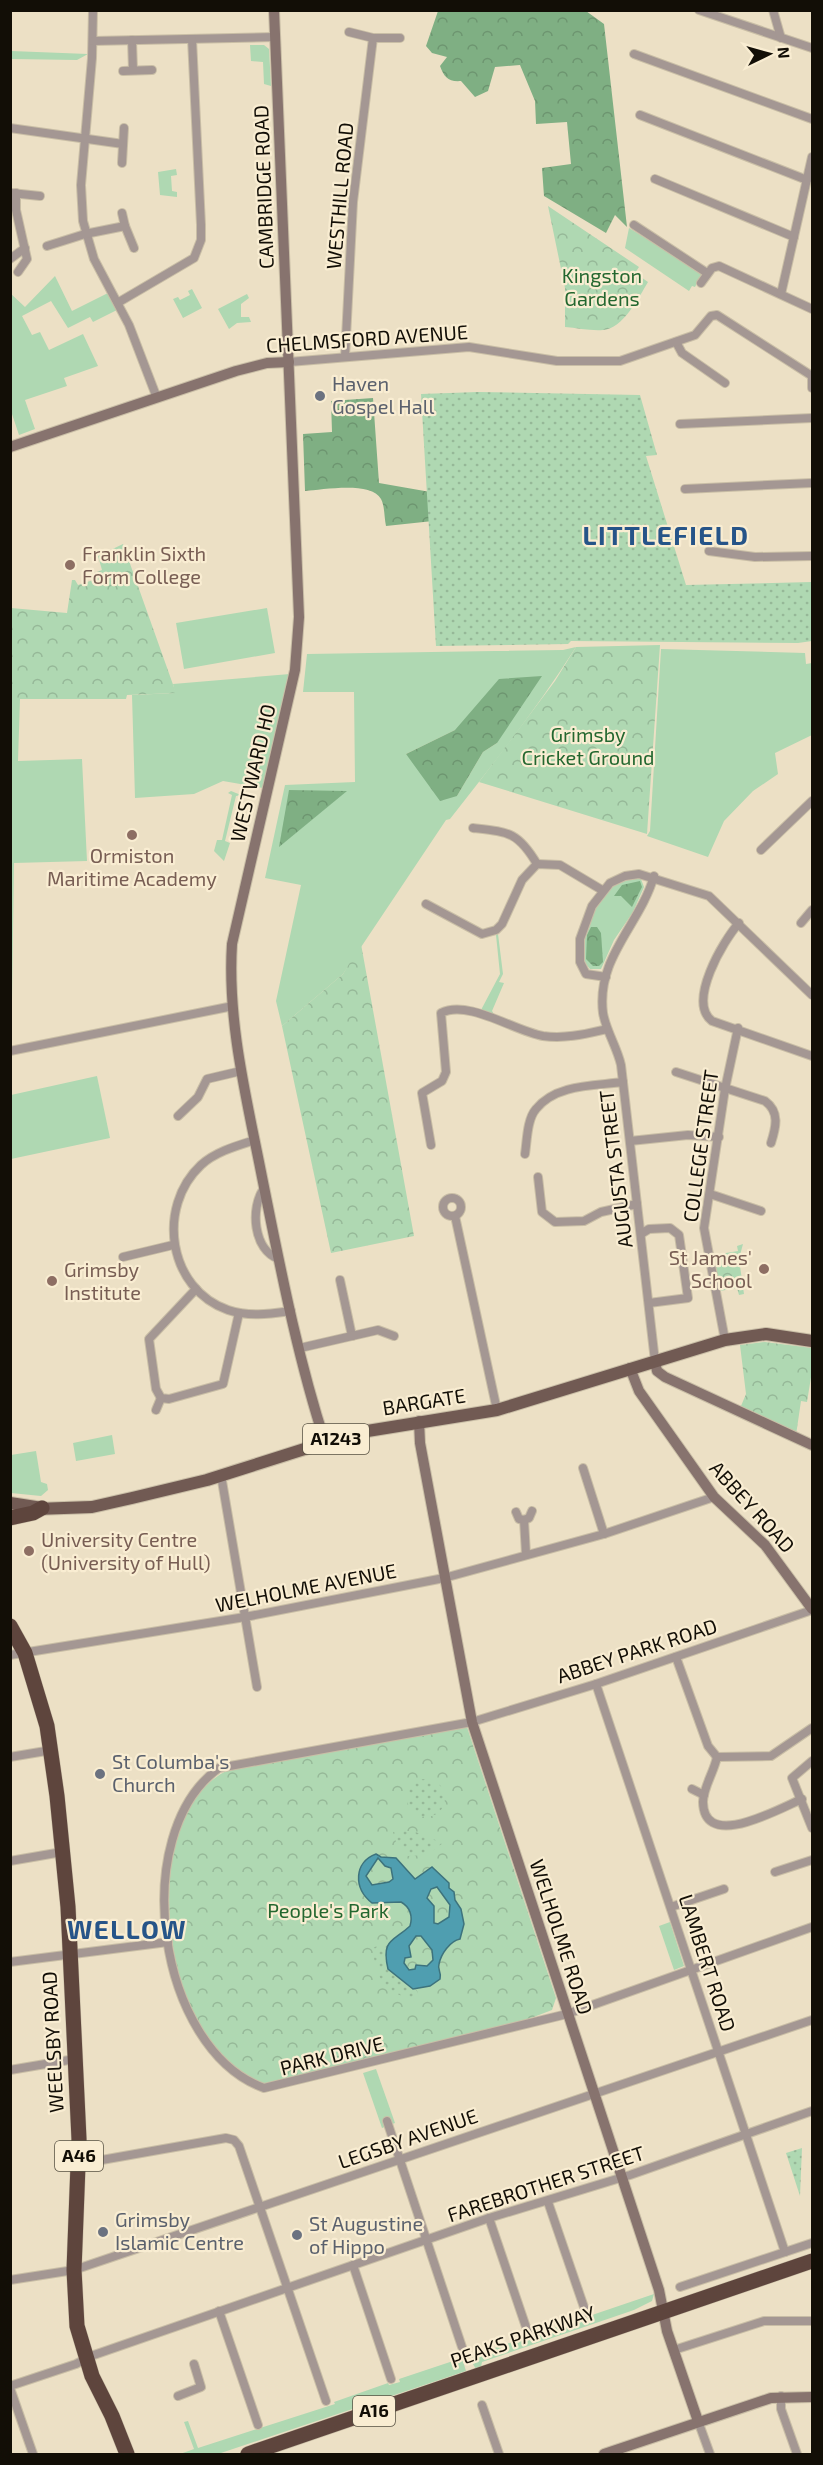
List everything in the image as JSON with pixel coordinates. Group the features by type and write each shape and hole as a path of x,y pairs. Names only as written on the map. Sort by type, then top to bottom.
{"highway":[{"path":"10,1518 33,1513 42,1508"},
{"name":"WEELSBY ROAD","path":"10,1626 52,1750 62,1852 70,1952 79,2164 74,2270 77,2326 86,2358 127,2454"},
{"name":"PEAKS PARKWAY","path":"248,2454 813,2261"}],"main road":[{"name":"BARGATE","path":"10,1510 92,1507 221,1475 325,1442 419,1421 497,1410 725,1340 766,1334 813,1341"},
{"name":"BARGATE","path":"10,1503 42,1508"}],"street":[{"path":"93,10 93,41 81,196 86,234 98,267 119,302 157,398"},
{"name":"CAMBRIDGE ROAD","path":"274,10 289,362"},
{"path":"773,10 781,38"},
{"path":"703,11 813,48"},
{"path":"349,32 373,38 400,38"},
{"path":"93,41 275,37"},
{"name":"WESTHILL ROAD","path":"345,357 353,202 373,38"},
{"path":"119,302 189,263 200,248 201,225 192,39"},
{"path":"132,40 128,70 152,70"},
{"path":"634,54 813,120"},
{"path":"640,115 807,180"},
{"path":"10,128 123,144"},
{"path":"122,163 124,129"},
{"path":"781,294 813,157"},
{"path":"655,179 794,237"},
{"path":"18,272 27,260 13,193 40,196"},
{"path":"122,213 134,248"},
{"path":"634,225 707,273"},
{"path":"46,246 86,234 125,226"},
{"path":"10,259 25,248"},
{"path":"701,283 714,266 719,266 813,309"},
{"name":"CHELMSFORD AVENUE","path":"10,447 236,371 267,363 469,347 557,361 625,360 695,335 711,316 723,318 812,375"},
{"path":"676,342 682,353 725,383"},
{"name":"WESTWARD HO","path":"289,362 299,604 297,652 273,771 232,944 229,987 241,1071 264,1188 291,1311 325,1442"},
{"path":"812,375 813,388"},
{"path":"680,424 813,418"},
{"path":"685,489 813,483"},
{"path":"709,550 755,557 813,556"},
{"path":"761,850 813,801"},
{"path":"473,828 510,833 519,837 537,864"},
{"path":"426,904 477,933 489,934 502,924 522,880 537,864 560,865 602,890"},
{"path":"606,977 585,974 579,950 587,917 602,890 610,883 625,876 639,874 654,876 709,896 813,995"},
{"name":"AUGUSTA STREET","path":"654,876 642,908 622,934 613,954 606,977 603,1012 607,1029 619,1056 623,1082 655,1361"},
{"path":"801,923 813,910"},
{"path":"739,923 721,949 702,1003 704,1013 712,1021 738,1028 813,1056"},
{"path":"10,1051 233,1006"},
{"path":"431,1145 422,1093 442,1081 446,1072 441,1013 446,1010 467,1010 544,1036 570,1038 607,1029"},
{"name":"COLLEGE STREET","path":"725,1340 705,1228 725,1089 738,1028"},
{"path":"178,1116 198,1097 207,1079 241,1071"},
{"path":"676,1072 771,1106 776,1119 771,1143"},
{"path":"525,1154 535,1109 545,1101 567,1089 623,1082"},
{"path":"630,1141 688,1135 719,1137"},
{"path":"255,1140 216,1154 190,1177 175,1208 173,1245 195,1289 217,1305 239,1313 266,1315 291,1311"},
{"path":"538,1178 542,1212 555,1222 584,1221 601,1212 637,1204"},
{"path":"710,1194 730,1198 761,1211"},
{"path":"455,1216 497,1410"},
{"path":"640,1234 649,1229 670,1228 679,1235 688,1298 649,1304"},
{"path":"123,1257 173,1245"},
{"path":"340,1280 352,1336"},
{"path":"161,1398 156,1389 148,1339 195,1289"},
{"path":"161,1398 169,1399 223,1384 239,1313"},
{"path":"300,1348 378,1330 394,1336"},
{"path":"655,1361 657,1371 665,1377 812,1443"},
{"name":"ABBEY ROAD","path":"630,1368 639,1391 714,1497 765,1545 813,1610"},
{"path":"156,1410 161,1398"},
{"name":"WELHOLME ROAD","path":"419,1421 420,1443 471,1722 659,2290 674,2350 710,2454"},
{"path":"583,1468 604,1534"},
{"path":"221,1475 257,1688"},
{"name":"WELHOLME AVENUE","path":"18,1654 245,1617 444,1578 604,1534 714,1497"},
{"path":"516,1512 519,1519 524,1520 529,1518 532,1511"},
{"path":"524,1520 526,1554"},
{"name":"ABBEY PARK ROAD","path":"471,1722 596,1684 813,1610"},
{"path":"676,1657 708,1746 717,1757"},
{"name":"LAMBERT ROAD","path":"596,1684 785,2252"},
{"name":"PARK DRIVE","path":"471,1722 235,1763 213,1772 188,1800 175,1827 167,1860 165,1893 168,1942 178,1982 202,2039 233,2072 264,2088 567,2014 813,1927"},
{"path":"717,1757 771,1756 813,1728"},
{"path":"10,1757 52,1750"},
{"path":"717,1757 703,1804 707,1816 721,1827 750,1821 802,1799"},
{"path":"813,1761 792,1778 813,1828"},
{"path":"692,1789 704,1795"},
{"path":"10,1861 62,1852"},
{"path":"775,1872 813,1860"},
{"path":"671,1906 724,1889"},
{"path":"10,1962 70,1952 168,1942"},
{"name":"LEGSBY AVENUE","path":"10,2280 74,2270 813,2019"},
{"path":"10,2070 75,2059"},
{"name":"FAREBROTHER STREET","path":"10,2387 219,2311 489,2218 548,2202 813,2111"},
{"path":"387,2121 462,2347"},
{"path":"79,2164 226,2138 234,2139 239,2146 326,2401"},
{"path":"548,2202 586,2313"},
{"path":"489,2218 528,2333"},
{"path":"681,2287 813,2243"},
{"path":"353,2265 391,2379"},
{"path":"219,2311 258,2425"},
{"path":"674,2350 764,2321 795,2319 813,2321"},
{"path":"178,2396 201,2386 194,2364"},
{"path":"10,2387 33,2454"},
{"path":"781,2396 781,2409 797,2454"},
{"path":"606,2454 698,2421 781,2396 813,2397"},
{"path":"482,2405 499,2454"}],"green space":[{"path":"438,11 586,11 604,24 627,227 615,215 606,233 544,196 542,168 571,164 567,122 536,124 535,101 520,65 495,67 488,91 475,97 461,81 447,78 440,66 447,57 432,53 426,46"},
{"path":"250,45 264,45 269,49 271,86 264,84 263,62 251,61"},
{"path":"11,51 88,54 77,60 11,59"},
{"path":"176,169 177,175 171,176 172,191 177,192 177,197 160,195 158,172"},
{"name":"Kingston Gardens","path":"548,206 639,267 635,273 648,282 630,311 610,328 594,330 565,327 565,288"},
{"path":"629,228 702,273 695,287 692,286 689,291 625,248"},
{"path":"55,276 72,311 108,293 117,310 93,322 90,317 68,328 51,301 22,316 32,335 40,332 49,350 83,334 98,366 64,378 67,386 25,400 35,429 19,435 11,411 10,293 25,307"},
{"path":"192,289 202,308 183,318 173,299 178,297 180,300 190,295 188,291"},
{"path":"247,294 249,298 241,304 241,317 249,317 251,322 237,323 229,329 218,309"},
{"path":"478,392 640,395 657,455 646,456 686,585 812,582 812,641 798,643 571,641 568,644 436,646 421,394"},
{"path":"373,398 379,483 436,493 433,521 386,526 382,502 376,493 357,488 305,491 303,434 332,432 331,401"},
{"path":"123,544 176,693 127,695 126,699 11,699 11,608 67,613 72,580 75,580 78,585 96,579 94,573 102,570 98,556"},
{"path":"267,608 275,653 184,669 176,623"},
{"name":"Grimsby Cricket Ground","path":"660,645 647,834 479,782 555,681 576,647"},
{"path":"576,647 515,734 450,819 446,820 343,974 282,1026 276,1001 301,885 265,878 285,785 355,782 354,692 303,692 307,654 563,650","holes":["455,730 497,743 483,752 457,796 406,754"]},
{"path":"661,649 805,653 806,664 812,663 812,735 775,753 778,774 753,791 724,821 708,857 647,836 650,831"},
{"path":"290,674 263,788 223,781 194,794 135,798 132,695 175,693 173,684"},
{"path":"542,676 497,743 483,752 457,796 440,801 406,754 455,730 499,679"},
{"path":"10,699 20,699 18,761 82,759 87,861 14,863 12,1001"},
{"path":"289,790 347,791 279,847"},
{"path":"231,791 241,795 236,796 225,841 230,843 224,861 214,851 217,840 222,840 232,795 228,793"},
{"path":"632,878 641,879 644,887 633,912 614,940 601,969 590,969 583,951 590,918 607,891"},
{"path":"640,881 642,887 632,907 621,896 614,896 622,885"},
{"path":"591,927 597,927 601,933 603,962 599,966 593,966 586,959 587,935"},
{"path":"498,934 503,974 499,982 504,983 492,1011 494,1014 481,1010 500,974 496,935"},
{"path":"361,944 414,1236 331,1253 282,1026 343,974"},
{"path":"97,1076 110,1138 11,1159 11,1095"},
{"path":"743,1244 739,1259 744,1294 739,1295 737,1288 720,1291 714,1255 738,1251 737,1246"},
{"path":"765,1342 812,1348 812,1371 807,1402 801,1401 796,1435 741,1406 746,1394 740,1345"},
{"path":"112,1435 115,1454 76,1461 73,1443"},
{"path":"36,1451 41,1482 47,1484 48,1490 41,1496 11,1493 11,1455"},
{"name":"People's Park","path":"467,1727 556,1998 552,2010 518,2023 267,2086 242,2072 213,2047 191,2011 179,1976 172,1937 169,1896 173,1856 183,1820 201,1791 228,1770"},
{"path":"426,1779 439,1785 445,1798 439,1811 426,1817 413,1811 407,1798 413,1785"},
{"path":"413,1831 443,1843 427,1855 408,1856 397,1845 393,1832"},
{"path":"670,1922 684,1966 674,1970 659,1926"},
{"path":"391,1939 386,1953 388,1969 414,1987 418,1993 416,1999 396,1994 379,1976 373,1948"},
{"path":"376,2069 395,2123 382,2128 363,2073"},
{"path":"802,2148 800,2196 786,2153"},
{"path":"654,2294 652,2301 634,2310 482,2362 481,2367 476,2369 471,2361 474,2355"},
{"path":"462,2358 466,2371 218,2454 180,2454 194,2449 184,2422 188,2421 198,2448 335,2404 334,2402 388,2383 389,2385 400,2382 399,2379"}],"water":[{"path":"376,1854 381,1857 396,1858 415,1879 432,1867 449,1883 449,1888 454,1892 464,1924 460,1939 449,1945 442,1956 439,1966 440,1979 430,1986 413,1989 388,1969 387,1946 410,1926 411,1915 407,1906 401,1902 372,1903 366,1897 359,1883 359,1876 363,1863","holes":["378,1858 385,1866 391,1868 393,1879 372,1885 366,1876","437,1887 450,1905 449,1917 438,1924 434,1923 434,1906 427,1898 431,1889","416,1936 421,1936 432,1950 433,1960 427,1966 416,1965 415,1969 409,1970 404,1963 405,1958 411,1957 409,1946"]}],"place":[{"name":"Haven Gospel Hall","path":"320,396"},
{"name":"Franklin Sixth Form College","path":"70,565"},
{"name":"Ormiston Maritime Academy","path":"132,835"},
{"name":"St James' School","path":"764,1269"},
{"name":"Grimsby Institute","path":"52,1281"},
{"name":"University Centre (University of Hull)","path":"29,1551"},
{"name":"St Columba's Church","path":"100,1774"},
{"name":"Grimsby Islamic Centre","path":"103,2232"},
{"name":"St Augustine of Hippo","path":"297,2235"}],"district":[{"name":"LITTLEFIELD","path":"666,536"},
{"name":"WELLOW","path":"127,1930"}]}
